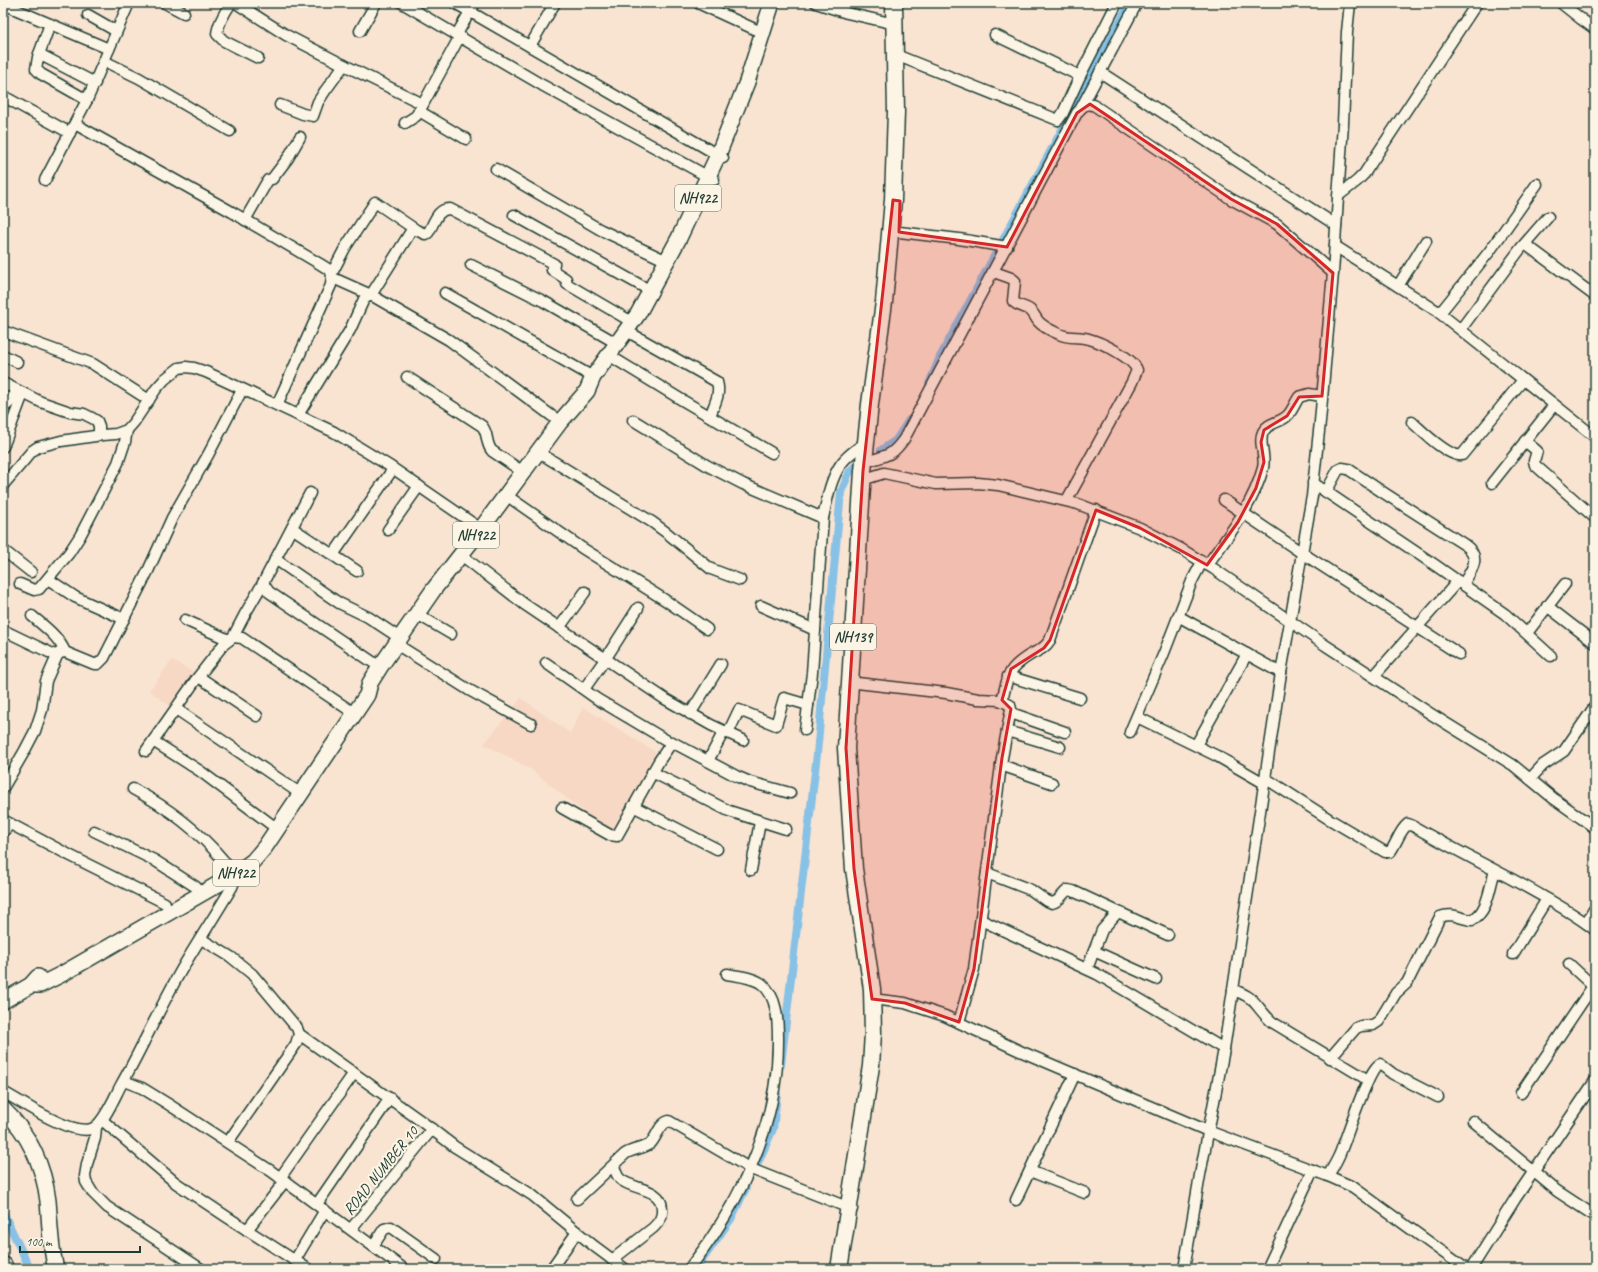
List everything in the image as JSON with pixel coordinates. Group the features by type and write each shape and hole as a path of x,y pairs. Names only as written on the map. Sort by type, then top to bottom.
{"highway":[{"name":"NH139","path":"894,3 895,24 900,56"},
{"name":"NH139","path":"877,999 870,971 854,869 846,748 867,478 872,460 889,332 899,232 897,200 900,56 903,3"},
{"name":"NH139","path":"839,1269 852,1209 877,1069 881,1032 862,866 855,777 855,727 867,478 865,443 897,200"},
{"name":"NH139","path":"846,1269 852,1209"}],"main road":[{"path":"721,157 772,3"},
{"path":"590,384 598,383 615,359 632,328 643,317 673,264 753,84 779,3"},
{"name":"NH922","path":"31,985 40,985 62,974 232,872 253,861 265,847 366,695 370,683 380,667 417,614 460,554 481,529 590,384 618,344 632,328 711,178"},
{"path":"3,1001 31,985 37,978 166,903 196,887 232,872 254,850 348,709 370,683"},
{"path":"3,1109 24,1133 41,1168 48,1200 56,1269"}],"street":[{"path":"45,180 95,83 128,3"},
{"path":"165,3 184,14"},
{"path":"231,3 218,28 217,34 224,41 258,58"},
{"path":"236,3 286,34 421,108 466,139"},
{"path":"360,31 376,3"},
{"path":"402,3 542,85 711,178"},
{"path":"455,3 473,7 530,46 721,157"},
{"path":"530,46 555,3"},
{"path":"698,3 762,33"},
{"path":"816,3 895,24"},
{"path":"1058,120 1063,113 1117,3"},
{"path":"872,460 890,455 896,450 904,438 994,272 1004,247 1137,3"},
{"path":"1184,1269 1224,1049 1264,781 1313,483 1333,273 1350,3"},
{"path":"1338,196 1364,174 1477,3"},
{"path":"1562,3 1595,29"},
{"path":"3,4 109,49"},
{"path":"405,123 410,121 421,108 473,7"},
{"path":"88,15 116,31"},
{"path":"50,24 39,54 36,69 38,72 87,100"},
{"path":"995,35 1080,76"},
{"path":"39,54 95,83"},
{"path":"900,56 1071,126"},
{"path":"104,61 139,78 230,131"},
{"path":"280,105 303,114 313,116 321,96 344,65"},
{"path":"1100,72 1336,225"},
{"path":"3,96 72,129 246,220 324,266 332,275 371,295 449,340 560,422"},
{"path":"1081,108 1090,104 1095,106 1231,199 1268,218 1277,224 1333,273"},
{"path":"246,220 268,180 272,179 288,158 300,137"},
{"path":"496,169 583,220 667,261"},
{"path":"1440,313 1489,252 1537,184"},
{"path":"277,405 331,285 332,275 345,248 375,202 425,234 428,233 440,212 445,209 456,211 554,264 552,270 566,279 567,284 632,328 717,382 719,387 718,395 710,416"},
{"path":"514,215 651,291"},
{"path":"1461,329 1524,244 1548,217"},
{"path":"298,415 350,330 364,299 371,295 414,228"},
{"path":"899,232 986,243 1004,247"},
{"path":"1398,286 1426,241"},
{"path":"1524,244 1595,296"},
{"path":"1335,246 1440,313 1595,437"},
{"path":"471,265 543,301 618,344"},
{"path":"994,272 1015,281 1012,301 1016,305 1030,310 1038,321 1045,327 1060,335 1095,341 1125,357 1137,370 1130,386 1068,500"},
{"path":"445,293 590,384"},
{"path":"3,332 93,364 149,400"},
{"path":"3,355 17,362"},
{"path":"615,359 772,453"},
{"path":"3,485 32,451 38,447 61,441 116,434 127,430 165,379 179,368 186,367 206,372 334,432 419,486 481,529"},
{"path":"406,377 482,426 485,430 488,446 492,451 523,472"},
{"path":"1412,422 1448,452 1457,456 1462,455 1523,380"},
{"path":"3,383 20,392 70,412 84,414 92,418 97,421 99,426 99,435"},
{"path":"3,630 61,654 88,662 98,664 104,658 172,518 242,390"},
{"path":"3,408 20,392"},
{"path":"3,447 20,392"},
{"path":"1130,732 1164,653 1192,581 1204,563 1230,535 1256,488 1263,468 1264,454 1261,442 1264,430 1269,425 1287,416 1298,397 1309,394 1322,396"},
{"path":"1492,483 1554,404"},
{"path":"632,420 708,466 743,484 823,518"},
{"path":"20,584 36,590 42,587 69,553 80,536 118,462 125,442 127,430"},
{"path":"1525,441 1537,451 1534,461 1535,465 1595,518"},
{"path":"805,730 815,630 823,518 827,499 842,463 849,455 865,443"},
{"path":"538,452 652,522 711,569 740,580"},
{"path":"1326,492 1338,470 1342,468 1348,469 1465,545 1474,554 1475,558 1472,568 1374,676"},
{"path":"333,555 393,469"},
{"path":"867,478 884,474 936,484 978,483 998,485 1068,500 1140,528 1181,549 1204,563 1290,622 1513,765 1553,798 1595,828"},
{"path":"1313,483 1505,614 1552,656"},
{"path":"388,530 419,486"},
{"path":"146,751 199,677 231,638 263,583 310,493"},
{"path":"506,495 582,548 665,600 707,629"},
{"path":"1224,500 1244,512 1302,553 1459,654"},
{"path":"1002,701 1008,676 1016,665 1044,648 1050,640 1096,510"},
{"path":"292,528 357,571"},
{"path":"3,550 31,572"},
{"path":"460,554 524,604 665,699 690,714 743,740"},
{"path":"275,559 339,603 363,615 469,690 531,724"},
{"path":"48,579 84,602 124,619"},
{"path":"263,583 269,592 380,667"},
{"path":"1527,633 1565,584"},
{"path":"559,628 585,592"},
{"path":"761,606 815,630"},
{"path":"1547,606 1595,643"},
{"path":"584,689 638,608"},
{"path":"417,614 451,634"},
{"path":"3,788 35,731 42,710 48,674 61,654 61,642 55,635 32,616"},
{"path":"1178,616 1281,673"},
{"path":"185,620 231,638 242,638 348,709"},
{"path":"1196,745 1247,654"},
{"path":"546,663 597,699 671,743 672,742 750,782 790,794"},
{"path":"690,714 721,664"},
{"path":"1008,676 1080,698"},
{"path":"199,677 257,716"},
{"path":"857,683 1002,701 1010,705 1011,713 1001,765 988,873 974,969 958,1022"},
{"path":"708,761 739,710 776,725 784,698 808,705"},
{"path":"1530,779 1543,765 1564,751 1595,706"},
{"path":"176,708 295,790"},
{"path":"1011,713 1065,732"},
{"path":"1137,717 1196,745 1264,781 1385,852 1390,852 1403,828 1408,824 1546,899 1595,930"},
{"path":"1007,731 1060,747"},
{"path":"153,741 200,771 272,825"},
{"path":"562,808 615,837 619,834 652,772 671,743"},
{"path":"1001,765 1052,783"},
{"path":"652,772 728,811 786,829"},
{"path":"133,789 179,818 208,844 232,872 234,881 232,887 170,991 124,1081 99,1123 85,1176 86,1182 100,1201 201,1269"},
{"path":"634,806 717,849"},
{"path":"751,870 760,822"},
{"path":"5,825 166,903"},
{"path":"94,831 154,860 196,887"},
{"path":"1330,1058 1356,1028 1373,1025 1379,1021 1396,994 1407,983 1440,917 1446,915 1456,915 1472,920 1480,914 1485,907 1495,871"},
{"path":"988,873 1031,890 1052,903 1060,899 1068,890 1168,935"},
{"path":"1513,954 1546,899"},
{"path":"1586,923 1595,908"},
{"path":"1087,969 1102,930 1118,912"},
{"path":"981,920 1087,969 1224,1049"},
{"path":"201,939 230,957 252,974 297,1028 299,1034 296,1044 228,1142"},
{"path":"1094,951 1156,979"},
{"path":"1521,1094 1594,987 1569,964"},
{"path":"689,1269 721,1224 750,1169 770,1112 778,1060 777,1020 768,990 757,980 727,974"},
{"path":"1233,990 1250,997 1265,1017 1272,1022 1368,1080"},
{"path":"877,999 905,1003 933,1012 1020,1051 1208,1131 1314,1170 1353,1187 1466,1269"},
{"path":"299,1034 390,1098 467,1155 532,1195 625,1269"},
{"path":"1328,1176 1342,1150 1368,1080 1376,1066 1380,1064 1393,1074 1438,1097"},
{"path":"247,1230 283,1180 354,1073"},
{"path":"1016,1200 1075,1074"},
{"path":"124,1081 132,1083 148,1091 228,1142 321,1207 404,1269"},
{"path":"1471,1269 1515,1199 1595,1081"},
{"path":"3,1092 67,1126 84,1130 99,1123"},
{"path":"294,1260 321,1207 390,1098"},
{"path":"577,1199 630,1151 650,1144 665,1122 669,1121 750,1169 852,1209"},
{"path":"1473,1121 1557,1191 1595,1216"},
{"path":"99,1123 176,1183 308,1269"},
{"name":"ROAD NUMBER 10","path":"351,1229 432,1129"},
{"path":"612,1260 653,1228 659,1222 662,1211 660,1200 657,1197 645,1189 621,1180 615,1171 614,1165"},
{"path":"1267,1269 1314,1170"},
{"path":"1030,1171 1085,1193"},
{"path":"373,1246 384,1229 391,1227 436,1259"},
{"path":"552,1269 577,1232"}],"highlighted area":[{"path":"1090,104 1231,199 1277,224 1333,273 1322,396 1299,397 1287,416 1264,430 1261,442 1264,462 1256,488 1238,522 1207,565 1140,528 1096,510 1050,640 1044,648 1011,669 1002,700 1011,709 1002,758 974,969 959,1022 905,1003 872,999 854,869 846,748 863,471 893,200 900,201 899,232 1007,247 1077,113"}],"shaded area":[{"path":"172,660 202,677 177,711 149,691"},
{"path":"521,698 570,733 583,707 662,756 623,835 598,823 530,769 484,744"}],"waterway":[{"path":"929,384 940,357 1130,3"},
{"path":"881,450 896,440 909,420"},
{"path":"781,1065 817,754 841,492 850,471 862,459"},
{"path":"756,1167 773,1129 777,1094"},
{"path":"696,1269 731,1219 746,1188"},
{"path":"3,1212 30,1269"}]}
